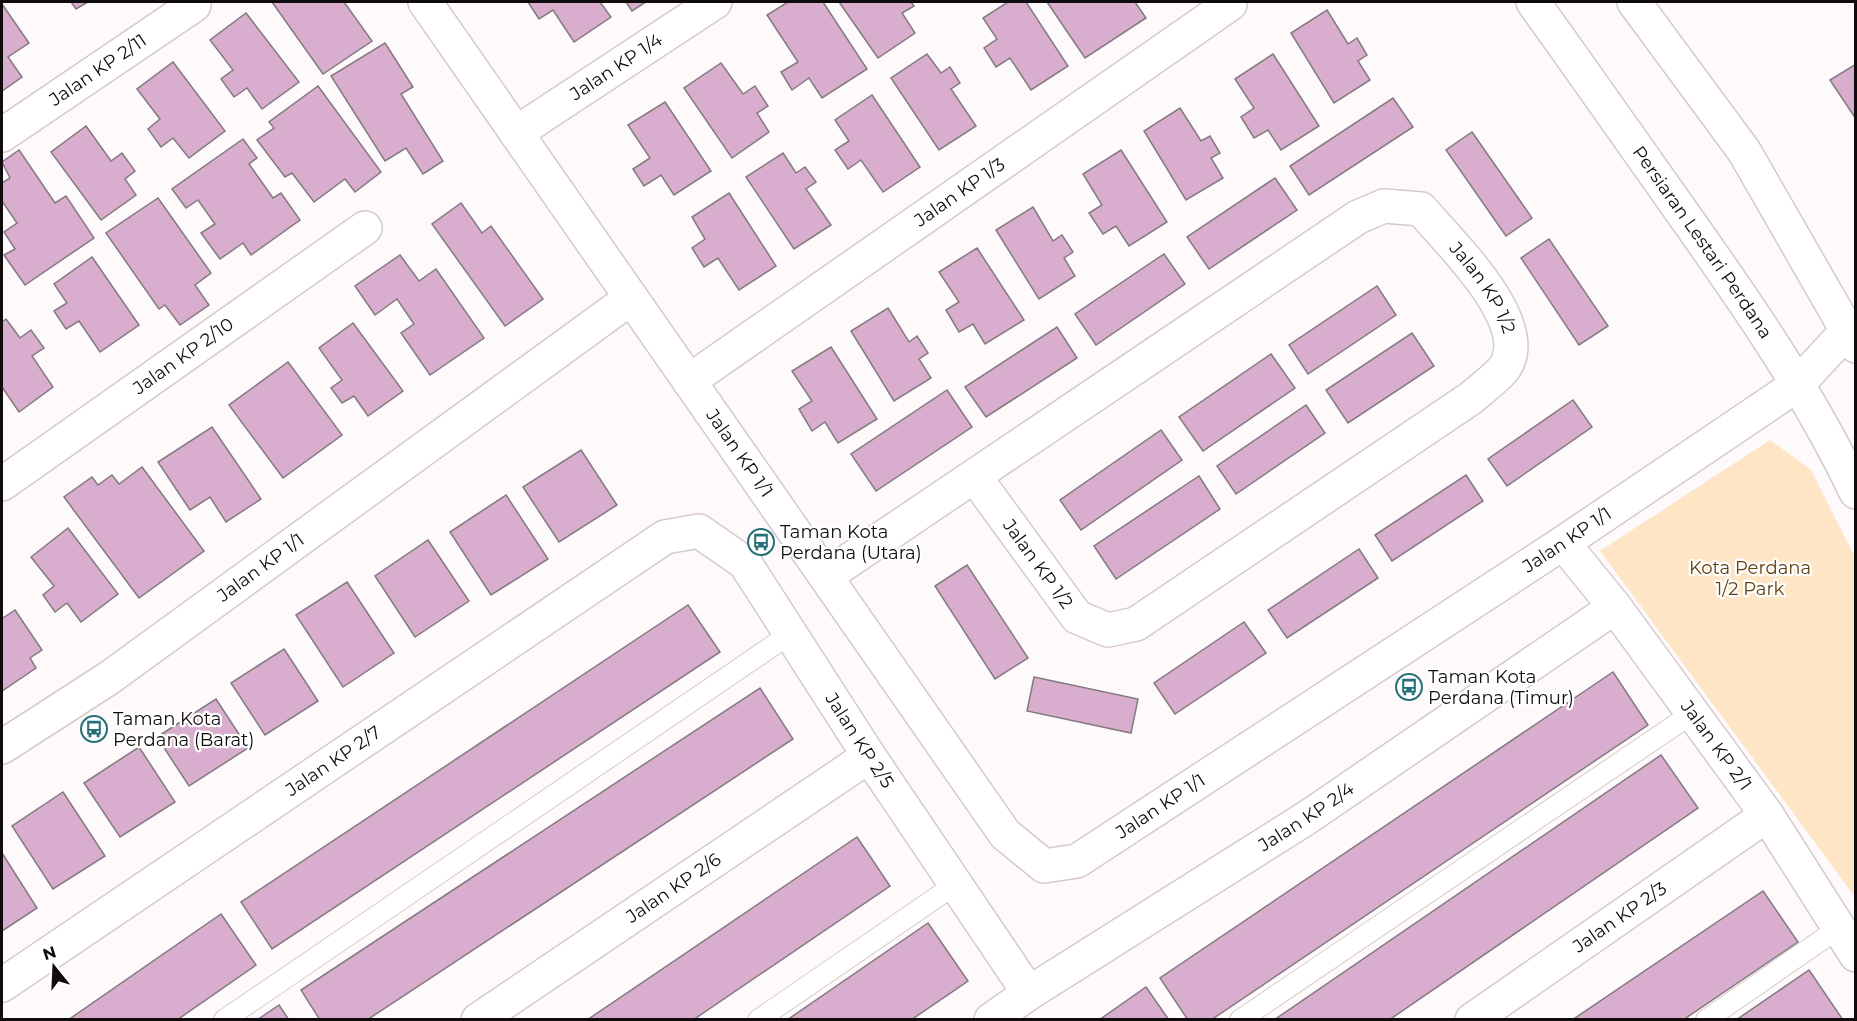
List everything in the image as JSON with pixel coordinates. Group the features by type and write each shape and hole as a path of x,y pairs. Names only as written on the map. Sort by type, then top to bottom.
{"street":[{"name":"Jalan KP 1/1","path":"425,2 1005,834 1044,866 1077,861 1563,543 1797,385 1852,338"},
{"name":"Jalan KP 1/4","path":"516,133 715,2"},
{"name":"Persiaran Lestari Perdana","path":"1533,2 1741,297 1838,454 1856,492"},
{"path":"1634,2 1744,151 1852,338"},
{"name":"Jalan KP 1/3","path":"690,381 1230,4"},
{"name":"Jalan KP 2/11","path":"2,135 194,5"},
{"name":"Jalan KP 1/2","path":"826,576 1358,217 1384,206 1420,209 1493,295 1508,321 1511,342 1506,366 1471,398 1136,624 1108,630 1077,617 975,477"},
{"name":"Jalan KP 2/10","path":"2,484 365,228"},
{"name":"Jalan KP 1/1","path":"2,747 109,678 631,298"},
{"name":"Jalan KP 2/5","path":"665,537 699,531 746,563 869,756 1029,993"},
{"name":"Jalan KP 2/7","path":"2,985 665,537"},
{"name":"Jalan KP 2/1","path":"1563,543 1615,607 1767,815 1856,955"},
{"name":"Jalan KP 2/4","path":"991,1020 1029,993 1308,817 1615,607"},
{"name":"Jalan KP 2/6","path":"478,1020 869,756"},
{"name":"Jalan KP 2/3","path":"1472,1020 1767,815"}],"lane":[{"path":"224,1020 790,634"},
{"path":"1240,1020 1693,713"},
{"path":"758,1020 956,884"},
{"path":"1706,1020 1839,928"}],"green space":[{"name":"Kota Perdana 1/2 Park","path":"1770,440 1811,470 1855,557 1855,897 1600,551"}],"building":[{"path":"71,2 88,2 76,9"},
{"path":"272,2 344,2 372,41 323,74"},
{"path":"528,2 600,2 611,17 574,42 553,10 539,19"},
{"path":"626,2 646,2 632,11"},
{"path":"788,2 823,2 867,69 822,98 809,78 792,90 781,72 798,62 767,15"},
{"path":"839,2 911,2 914,6 902,13 915,33 878,58"},
{"path":"1008,2 1026,2 1068,66 1031,90 1010,58 996,67 984,48 997,39 983,18"},
{"path":"1047,2 1135,2 1146,18 1085,58"},
{"path":"2,4 29,43 8,57 22,77 2,91"},
{"path":"1327,10 1348,44 1357,38 1367,55 1358,61 1370,80 1334,103 1291,33"},
{"path":"246,13 299,82 262,109 247,88 234,97 221,79 233,70 210,40"},
{"path":"385,43 413,87 401,94 443,161 423,174 406,148 385,161 331,76"},
{"path":"927,54 941,73 950,67 960,83 951,89 976,126 939,150 891,78"},
{"path":"1273,54 1319,126 1281,150 1268,130 1254,138 1241,117 1254,108 1235,79"},
{"path":"173,62 225,131 189,158 173,138 161,147 148,129 160,119 137,89"},
{"path":"721,63 743,94 755,86 768,106 757,113 769,132 732,158 684,88"},
{"path":"1856,64 1856,119 1830,80"},
{"path":"318,86 381,172 355,192 345,179 314,202 292,173 285,177 257,140 274,128 269,122"},
{"path":"872,95 920,167 883,192 861,160 848,169 835,150 849,141 835,120"},
{"path":"1393,98 1413,127 1309,195 1290,166"},
{"path":"665,102 711,171 674,195 661,175 644,186 633,169 650,158 628,125"},
{"path":"1180,108 1201,141 1210,136 1220,153 1211,158 1223,178 1186,200 1144,131"},
{"path":"86,126 111,161 122,153 135,171 125,179 136,195 101,220 51,152"},
{"path":"1472,132 1532,218 1506,236 1446,150"},
{"path":"243,139 257,158 249,164 273,198 281,193 300,220 251,255 243,243 220,259 201,233 215,224 198,200 186,208 172,189"},
{"path":"19,150 55,203 66,196 94,238 25,285 4,255 15,249 4,232 17,223 2,201 2,183 10,178 2,162"},
{"path":"1121,150 1167,222 1129,246 1116,226 1103,234 1089,213 1102,205 1083,174"},
{"path":"783,153 796,173 805,167 816,182 806,189 831,225 794,249 746,177"},
{"path":"1275,178 1297,210 1209,269 1187,237"},
{"path":"729,193 776,266 739,290 718,258 704,267 692,248 705,239 692,217"},
{"path":"158,198 211,273 195,285 209,305 180,325 165,305 159,309 106,233"},
{"path":"461,203 482,233 491,226 543,299 505,326 432,224"},
{"path":"1033,207 1053,241 1062,235 1073,252 1064,258 1075,276 1039,299 996,230"},
{"path":"1549,239 1608,326 1579,345 1521,258"},
{"path":"977,248 1024,320 985,344 973,324 959,332 946,310 959,302 939,272"},
{"path":"1164,254 1185,284 1096,345 1075,314"},
{"path":"400,255 419,281 436,269 484,338 430,375 401,333 414,324 397,299 375,315 355,286"},
{"path":"92,257 139,325 100,352 79,321 66,329 54,311 67,303 54,284"},
{"path":"1377,286 1396,315 1308,374 1289,345"},
{"path":"888,308 909,342 917,336 928,353 919,359 931,378 894,401 851,331"},
{"path":"6,319 20,338 31,330 44,348 32,356 53,387 19,412 2,387 2,322"},
{"path":"353,323 403,391 368,416 354,396 342,403 331,388 342,380 319,348"},
{"path":"1057,327 1077,358 986,417 965,387"},
{"path":"1412,333 1434,366 1348,423 1326,390"},
{"path":"831,347 877,419 838,443 825,422 812,431 799,409 812,401 792,371"},
{"path":"1271,354 1295,388 1203,451 1179,417"},
{"path":"288,362 342,435 283,478 229,405"},
{"path":"947,390 972,427 876,491 851,454"},
{"path":"1573,400 1592,427 1507,486 1488,459"},
{"path":"1306,405 1325,433 1236,494 1217,466"},
{"path":"212,427 261,499 226,522 210,497 190,510 158,462"},
{"path":"1161,430 1182,460 1081,530 1060,500"},
{"path":"581,450 617,505 559,542 523,487"},
{"path":"142,467 204,551 139,598 64,497 92,477 98,485 112,475 119,484"},
{"path":"1466,475 1483,501 1392,561 1375,535"},
{"path":"1199,476 1220,509 1116,579 1094,546"},
{"path":"506,495 548,559 491,595 450,532"},
{"path":"68,528 118,594 81,622 67,603 55,612 43,595 54,586 31,557"},
{"path":"428,540 469,601 415,637 375,576"},
{"path":"1359,549 1378,578 1287,638 1268,610"},
{"path":"967,565 1028,658 995,679 935,586"},
{"path":"347,582 394,653 343,687 296,615"},
{"path":"688,605 720,652 272,949 241,902"},
{"path":"15,610 42,650 30,658 36,668 2,691 2,616 3,618"},
{"path":"1244,622 1266,653 1175,714 1154,683"},
{"path":"284,649 318,701 265,735 231,683"},
{"path":"1613,672 1648,725 1211,1020 1188,1020 1160,978"},
{"path":"1034,677 1138,699 1131,733 1027,711"},
{"path":"760,688 793,739 367,1020 320,1020 301,990"},
{"path":"216,699 248,748 189,786 157,737"},
{"path":"139,747 175,802 120,837 84,783"},
{"path":"1661,755 1698,808 1389,1020 1274,1020"},
{"path":"63,792 105,856 53,889 12,826"},
{"path":"857,837 890,886 693,1020 587,1020"},
{"path":"2,853 37,908 2,931"},
{"path":"1763,891 1798,942 1683,1020 1572,1020"},
{"path":"221,914 256,965 177,1020 68,1020"},
{"path":"928,923 968,981 911,1020 787,1020"},
{"path":"1809,970 1843,1020 1736,1020"},
{"path":"1146,987 1169,1020 1099,1020"},
{"path":"279,1005 289,1020 257,1020"}],"place":[{"name":"Taman Kota Perdana (Utara)","path":"761,542"},
{"name":"Taman Kota Perdana (Timur)","path":"1409,687"},
{"name":"Taman Kota Perdana (Barat)","path":"94,729"}]}
